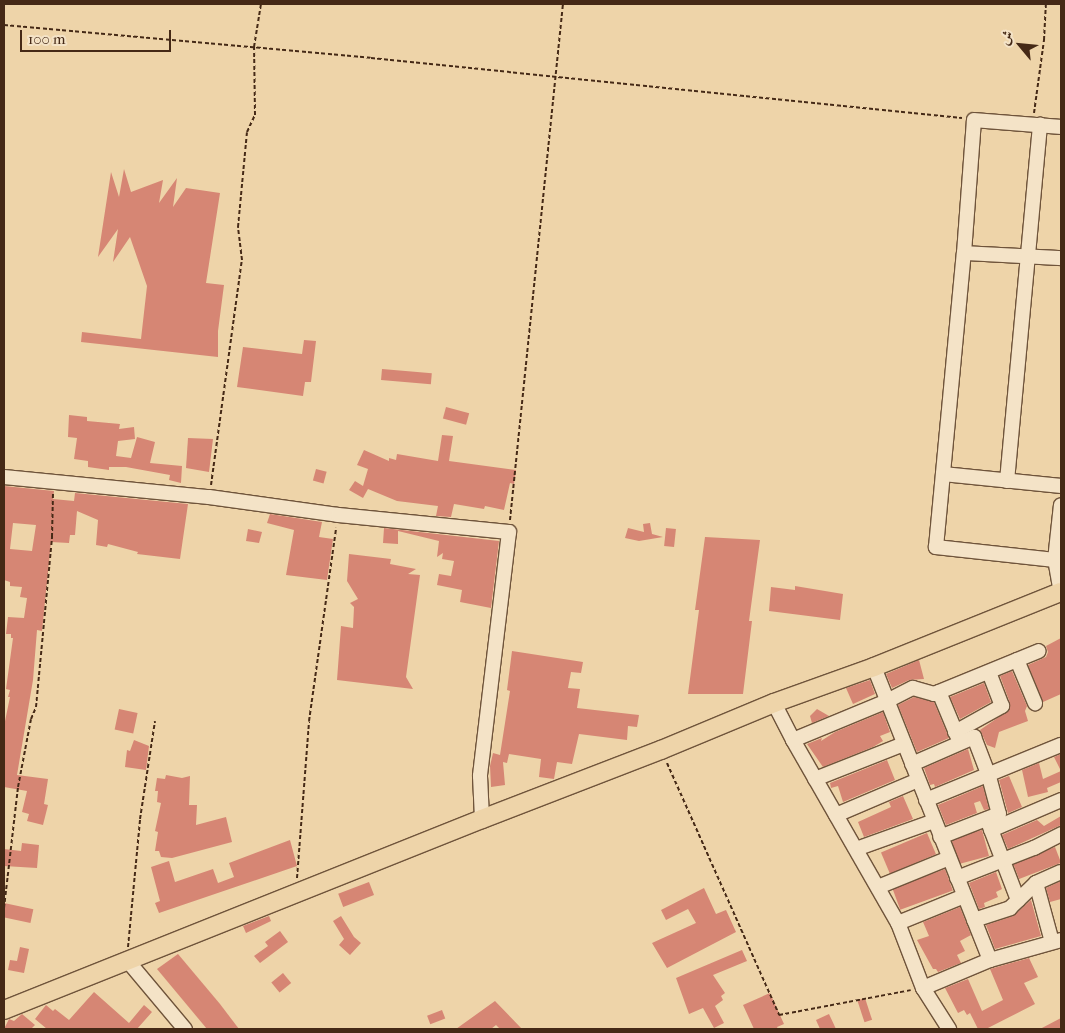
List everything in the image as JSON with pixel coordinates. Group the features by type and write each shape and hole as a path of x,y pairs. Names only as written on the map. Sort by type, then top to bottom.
{"main road":[{"path":"4,1010 482,819 661,750 774,702 874,667 1061,593"}],"street":[{"path":"1055,560 936,547 964,253 974,120 1061,127"},
{"path":"1007,481 1040,125"},
{"path":"964,253 1061,258"},
{"path":"943,474 1061,486"},
{"path":"4,477 209,497 338,515 509,532 480,776 482,819"},
{"path":"1061,505 1055,560 1061,593"},
{"path":"793,740 887,701 913,688 934,694 1039,651"},
{"path":"1017,660 1035,703"},
{"path":"874,667 990,960"},
{"path":"912,764 958,737 1002,706 989,672"},
{"path":"939,692 958,737"},
{"path":"774,702 793,740 898,922 923,988 949,1029"},
{"path":"958,737 974,737 988,773 999,814 989,825"},
{"path":"816,779 904,744"},
{"path":"926,800 988,773 1061,745"},
{"path":"836,815 918,780"},
{"path":"940,837 989,825 1061,800"},
{"path":"856,849 934,821"},
{"path":"989,825 1018,900"},
{"path":"957,878 1034,848 1061,834"},
{"path":"878,887 949,858"},
{"path":"974,920 1010,908 1036,883 1061,872"},
{"path":"923,988 990,960 1057,941 1036,883"},
{"path":"898,922 964,896"},
{"path":"127,960 185,1029"}],"path":[{"path":"209,497 242,260 238,227 247,132 254,116 254,47 261,4"},
{"path":"509,532 563,4"},
{"path":"1040,125 1033,121 1044,40 1046,4"},
{"path":"4,25 556,76 974,120"},
{"path":"4,908 18,787 31,719 36,707 52,537 53,482"},
{"path":"296,893 309,721 338,515"},
{"path":"127,960 140,819 156,721"},
{"path":"661,750 779,1015 923,988"}],"building":[{"path":"124,169 131,192 163,180 159,203 177,178 173,207 186,188 220,193 206,283 224,285 218,331 218,357 81,342 82,332 141,339 147,286 130,237 113,262 118,229 98,257 111,172 119,197"},
{"path":"304,340 316,341 311,382 305,382 303,396 237,387 243,347 302,354"},
{"path":"382,369 432,373 431,384 381,380"},
{"path":"446,407 469,413 466,425 443,419"},
{"path":"69,415 87,417 87,421 120,424 119,429 134,427 135,439 118,441 116,456 131,458 137,437 155,442 150,463 182,466 181,483 169,480 170,475 126,467 109,467 109,470 88,467 88,461 74,459 77,438 68,437"},
{"path":"442,435 453,436 449,461 516,470 514,484 510,483 504,510 485,506 484,509 454,504 451,517 436,516 438,506 397,501 368,489 363,498 349,490 355,481 363,486 368,469 357,465 364,450 389,461 389,458 396,460 397,454 438,461"},
{"path":"188,438 213,439 209,472 186,468"},
{"path":"316,469 327,472 324,483 313,481"},
{"path":"4,486 54,491 53,499 74,501 75,493 188,504 180,559 137,554 138,552 108,544 107,547 96,545 98,520 77,511 75,535 70,535 69,543 51,542 42,631 37,630 33,680 17,775 48,779 44,804 48,805 43,825 27,821 29,814 22,812 27,791 4,787 4,726 10,697 8,697 10,690 6,689 13,638 11,638 11,634 6,634 8,617 24,618 27,598 20,597 22,587 10,586 10,582 4,580","holes":["13,523 36,525 32,551 10,549"]},
{"path":"270,514 322,522 319,537 333,539 327,580 286,575 294,530 267,523"},
{"path":"650,523 652,534 663,537 639,541 625,538 628,528 644,532 643,524"},
{"path":"384,528 499,541 491,608 460,602 462,590 437,585 439,574 451,576 454,561 442,559 443,553 437,557 439,541 398,531 398,544 383,543"},
{"path":"666,528 676,529 674,547 664,546"},
{"path":"248,529 262,532 259,543 246,541"},
{"path":"705,537 760,540 749,621 752,621 743,694 688,694 699,610 695,610"},
{"path":"349,554 391,559 390,564 416,569 408,574 420,575 406,677 413,689 337,680 341,626 353,628 354,607 350,603 358,599 347,581"},
{"path":"795,586 843,594 840,620 769,611 771,587 795,590"},
{"path":"1061,638 1061,694 1043,702 1028,665 1046,657 1048,652 1046,646"},
{"path":"512,651 583,662 581,673 571,672 568,688 580,689 577,708 639,715 637,727 628,726 627,740 579,734 572,764 557,762 554,779 539,777 541,759 509,754 507,763 503,762 505,785 491,787 490,766 493,753 500,755 510,691 507,690"},
{"path":"919,660 924,679 909,680 892,688 886,674"},
{"path":"1012,671 1027,706 1025,711 1028,721 999,732 995,748 987,745 980,730 1009,710 1010,703 1000,676"},
{"path":"870,680 875,694 853,704 846,688"},
{"path":"984,683 991,702 960,719 950,697"},
{"path":"914,697 934,702 949,738 917,752 898,705"},
{"path":"119,709 138,713 133,733 115,730"},
{"path":"817,709 829,716 812,723 810,716"},
{"path":"883,712 890,732 880,736 883,741 873,747 823,767 807,744 822,738 821,741 835,732"},
{"path":"134,740 149,746 146,770 125,767 127,750 130,751"},
{"path":"968,749 974,770 935,787 934,784 930,785 924,768"},
{"path":"1061,754 1061,771 1054,757"},
{"path":"887,760 895,780 843,802 838,786 831,788 830,783"},
{"path":"1039,763 1043,779 1061,771 1061,782 1047,788 1048,792 1028,797 1022,770"},
{"path":"166,775 182,778 190,776 189,805 197,805 196,825 226,817 232,842 172,858 161,857 159,851 155,851 158,832 155,831 161,803 157,802 158,791 155,791 157,778 165,779"},
{"path":"1009,776 1022,807 1008,813 999,780"},
{"path":"983,786 989,809 984,810 980,801 974,803 977,813 946,825 938,805"},
{"path":"903,796 913,819 864,837 858,822 891,807 889,802"},
{"path":"1061,816 1061,825 1008,849 1002,835 1037,820 1044,826"},
{"path":"982,830 989,856 958,864 951,838"},
{"path":"927,833 936,854 890,874 881,853"},
{"path":"290,840 297,866 159,913 155,903 160,901 151,867 169,861 175,882 213,869 218,883 234,877 229,863"},
{"path":"22,843 39,845 37,868 4,866 4,849 21,851"},
{"path":"1055,847 1061,863 1019,879 1013,863"},
{"path":"945,869 953,891 900,910 892,888"},
{"path":"996,872 1002,889 996,892 998,897 984,903 985,907 979,909 969,883"},
{"path":"1061,881 1061,899 1050,902 1046,888"},
{"path":"369,882 374,895 343,907 338,894"},
{"path":"704,888 716,914 726,910 736,932 667,968 652,943 696,923 688,909 666,920 661,910"},
{"path":"1031,900 1041,936 995,949 986,925 1013,916"},
{"path":"4,903 33,909 30,923 4,917"},
{"path":"960,907 971,935 960,941 965,951 957,955 961,963 938,972 936,969 933,969 917,940 929,936 923,922"},
{"path":"269,916 271,921 246,933 243,926"},
{"path":"341,916 354,937 361,943 350,955 339,945 344,939 333,921"},
{"path":"280,931 288,942 260,963 254,956 268,946 265,942"},
{"path":"20,947 29,949 24,973 8,970 10,960 17,961"},
{"path":"742,950 747,961 713,975 725,993 721,996 723,1000 715,1006 724,1023 714,1028 703,1008 689,1014 676,978"},
{"path":"178,954 239,1029 207,1029 157,969"},
{"path":"1029,958 1038,977 1024,983 1035,1004 986,1029 978,1029 970,1013 967,1015 964,1010 958,1013 945,988 968,979 982,1011 1003,1000 990,969"},
{"path":"283,973 291,983 280,993 271,982"},
{"path":"94,992 129,1023 144,1005 152,1012 137,1029 47,1029 35,1019 46,1005 53,1011 55,1009 69,1020"},
{"path":"770,993 784,1024 777,1027 778,1029 754,1029 743,1005"},
{"path":"865,998 872,1020 864,1022 857,1000"},
{"path":"495,1001 522,1029 500,1029 496,1025 491,1029 456,1029"},
{"path":"442,1010 445,1018 430,1024 427,1016"},
{"path":"22,1014 35,1025 31,1029 4,1029 9,1019 14,1021"},
{"path":"829,1014 836,1029 820,1029 816,1020"},
{"path":"1061,1018 1061,1029 1040,1029"}]}
